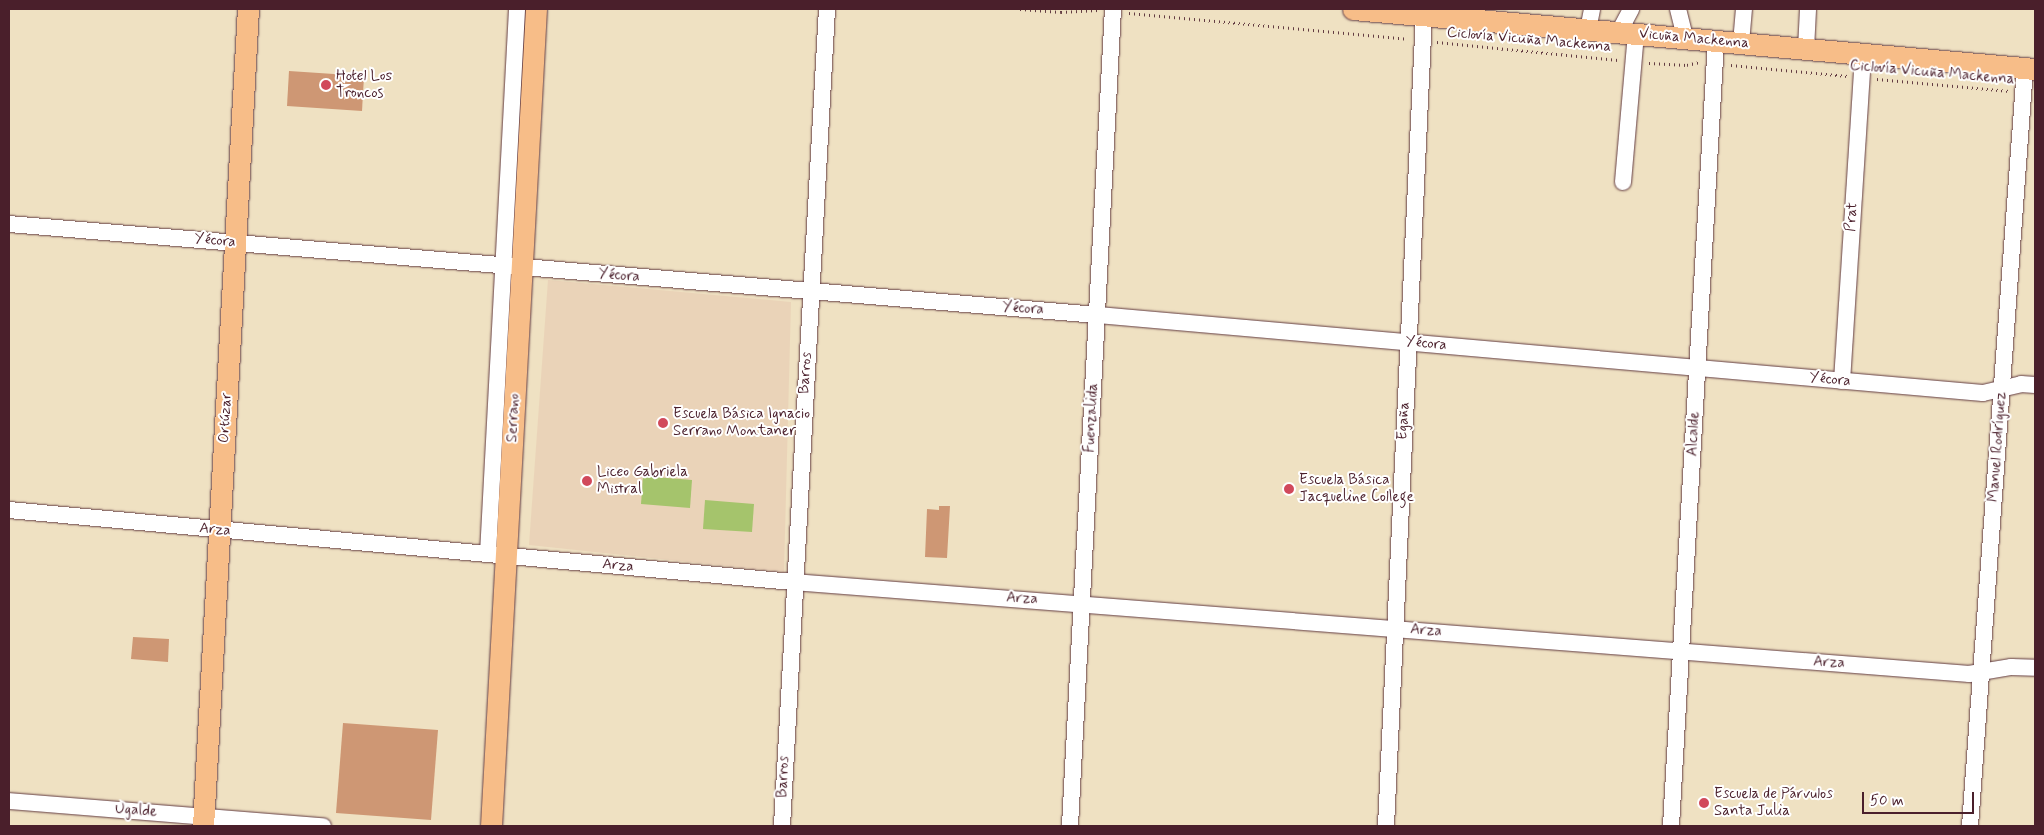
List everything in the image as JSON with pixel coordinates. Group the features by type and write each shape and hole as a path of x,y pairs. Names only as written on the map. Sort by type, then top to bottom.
{"main road":[{"name":"Ortúzar","path":"204,821 248,9"},
{"name":"Serrano","path":"491,826 497,555 513,266 536,9"},
{"name":"Vicuña Mackenna","path":"1362,9 2030,69"}],"street":[{"name":"Serrano","path":"513,266 517,9"},
{"name":"Barros","path":"782,826 793,582 827,9"},
{"path":"1588,30 1592,9"},
{"path":"1623,182 1633,61 1627,33 1631,9"},
{"path":"1678,9 1685,38"},
{"name":"Alcalde","path":"1729,42 1733,9"},
{"name":"Alcalde","path":"1672,826 1714,64 1729,42 1744,9"},
{"path":"1806,49 1808,9"},
{"name":"Fuenzalida","path":"1070,826 1098,315 1112,10"},
{"name":"Egaña","path":"1386,826 1424,15"},
{"name":"Prat","path":"1842,381 1863,54"},
{"name":"Manuel Rodríguez","path":"1970,826 2023,92 2030,69"},
{"name":"Yécora","path":"9,224 1098,315 1982,393 2021,384 2035,385"},
{"name":"Arza","path":"9,510 793,582 1082,603 1681,652 1968,674 2011,666 2035,668"},
{"name":"Ugalde","path":"9,801 204,821 323,826"}],"path":[{"name":"Ciclovía Vicuña Mackenna","path":"1020,9 1112,10 1676,65 1714,64 2023,92"}],"shaded area":[{"name":"Escuela Básica Ignacio Serrano Montaner","path":"548,280 791,302 784,572 529,545"}],"green space":[{"path":"643,476 692,480 690,508 641,504"},
{"path":"705,500 754,504 752,532 703,529"}],"building":[{"path":"289,71 364,76 362,111 287,106"},
{"path":"939,506 950,506 947,558 925,557 927,509 939,510"},
{"path":"133,637 169,639 168,662 131,659"},
{"path":"343,723 438,730 431,820 336,813"}],"place":[{"name":"Hotel Los Troncos","path":"326,85"},
{"name":"Escuela Básica Ignacio Serrano Montaner","path":"663,423"},
{"name":"Liceo Gabriela Mistral","path":"587,481"},
{"name":"Escuela Básica Jacqueline College","path":"1289,489"},
{"name":"Escuela de Párvulos Santa Julia","path":"1704,803"}]}
